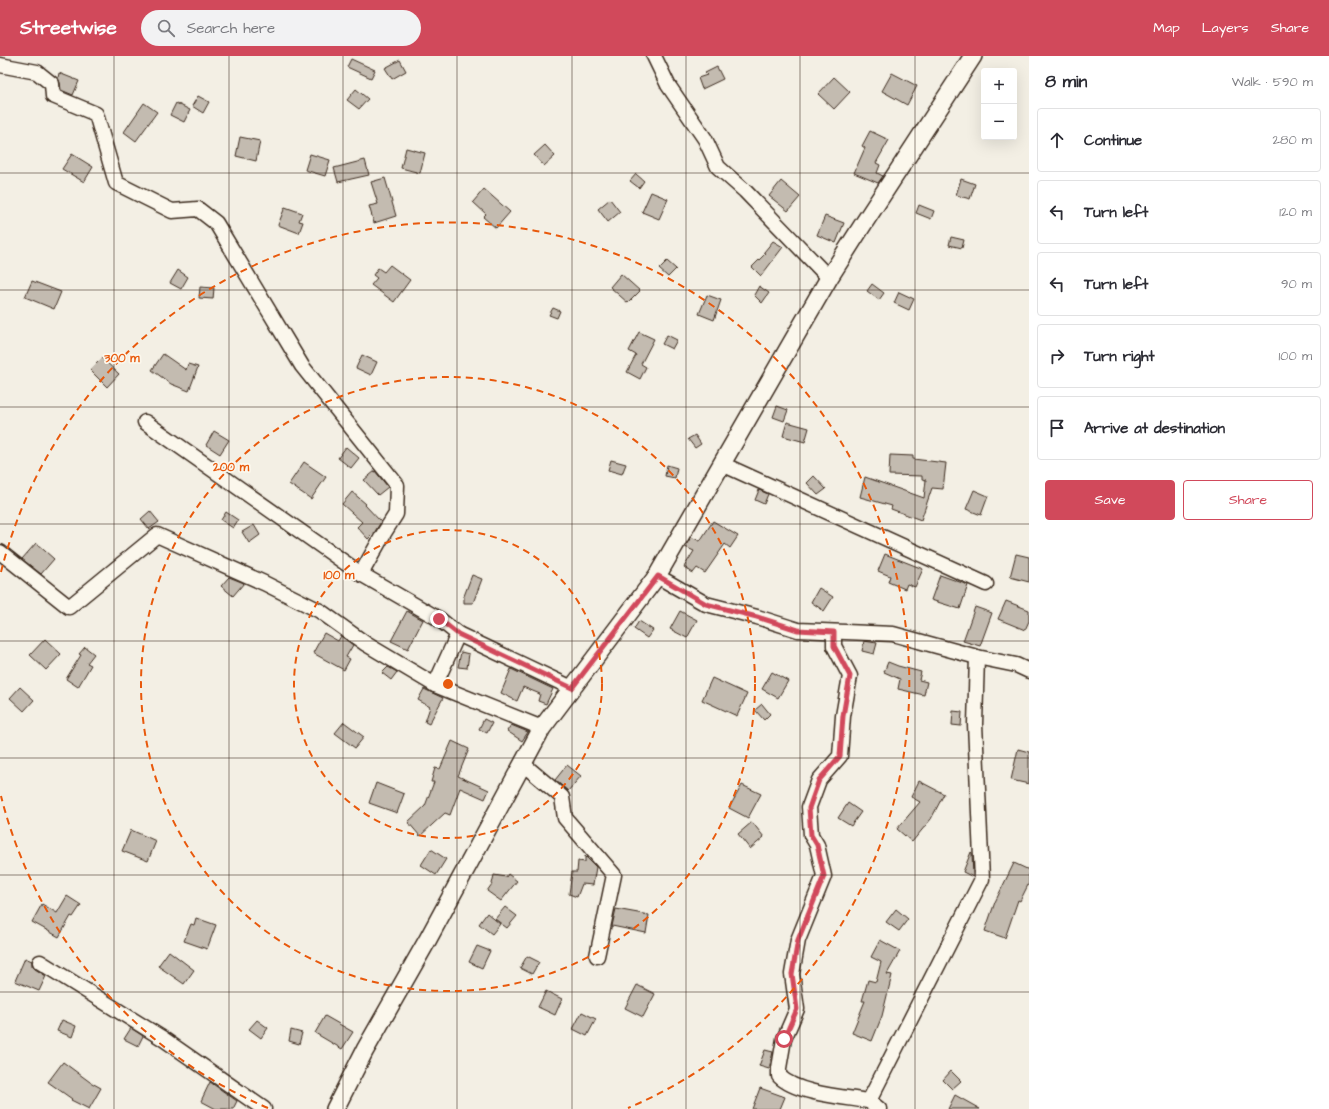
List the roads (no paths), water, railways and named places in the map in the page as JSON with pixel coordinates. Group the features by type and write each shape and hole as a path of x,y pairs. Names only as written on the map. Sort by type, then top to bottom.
{"main road":[{"path":"335,1109 365,1050 427,941 542,728 658,576 829,278 870,213 974,56"}],"street":[{"path":"654,56 668,85 705,139 718,167 745,191 829,278"},
{"path":"0,65 37,72 52,84 53,96 96,114 116,183 172,211 198,209 216,223 302,366 397,485 396,514 361,574"},
{"path":"145,422 361,574 439,619 458,634 572,688"},
{"path":"722,464 986,584"},
{"path":"0,552 69,607 157,535 264,583 320,611 366,644 435,686 542,728"},
{"path":"658,576 706,604 757,617 798,630 893,634 977,658 1016,665 1029,671"},
{"path":"834,632 834,646 850,676 843,716 840,756 819,780 809,808 811,835 817,845 824,876 798,940 792,974 797,1009 784,1039 779,1076 785,1082 814,1092 874,1105 982,879 975,724 977,658"},
{"path":"435,686 458,634"},
{"path":"523,764 562,797 565,818 614,875 597,956"},
{"path":"40,962 162,1038 264,1109"}]}
